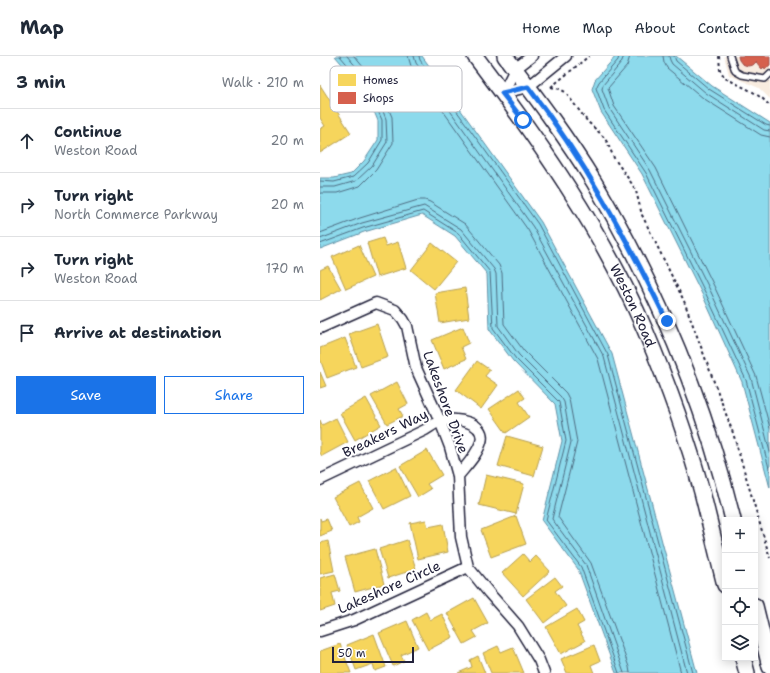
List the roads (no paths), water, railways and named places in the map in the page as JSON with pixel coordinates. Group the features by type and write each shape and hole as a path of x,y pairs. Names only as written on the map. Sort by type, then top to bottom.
{"main road":[{"name":"Weston Road","path":"475,56 533,134 574,196 612,264 644,329 672,399 692,459 722,574"},
{"name":"Weston Road","path":"505,56 553,121 593,181 632,250 664,314 706,423 732,517"},
{"path":"758,618 770,667"},
{"path":"744,661 747,673"}],"street":[{"path":"502,93 515,69 532,56"},
{"path":"502,93 528,87 566,56"},
{"name":"Lakeshore Drive","path":"320,328 376,302 395,310 403,319 407,326 416,368 440,421 450,447 458,476 461,537 468,568 518,626 539,660 544,673"},
{"path":"440,421 455,418 467,421 478,429 481,435 481,442 471,460 458,476"},
{"name":"Breakers Way","path":"320,480 425,430 440,421"},
{"name":"Lakeshore Circle","path":"320,631 354,620 468,568"}],"lane":[{"path":"730,56 735,71 765,79 770,74"}],"water":[{"path":"335,56 422,56 429,66 344,66"},
{"path":"616,56 676,56 712,86 770,123 770,488 742,382 702,294 642,174 601,112 592,89 595,80"},
{"path":"374,112 462,112 541,222 612,354 697,673 616,673 578,569 542,521 562,441 555,404 513,361 489,329 487,274 455,236 422,215 364,232 320,249 320,178 334,178 351,174 364,161 378,140 378,121"}]}
